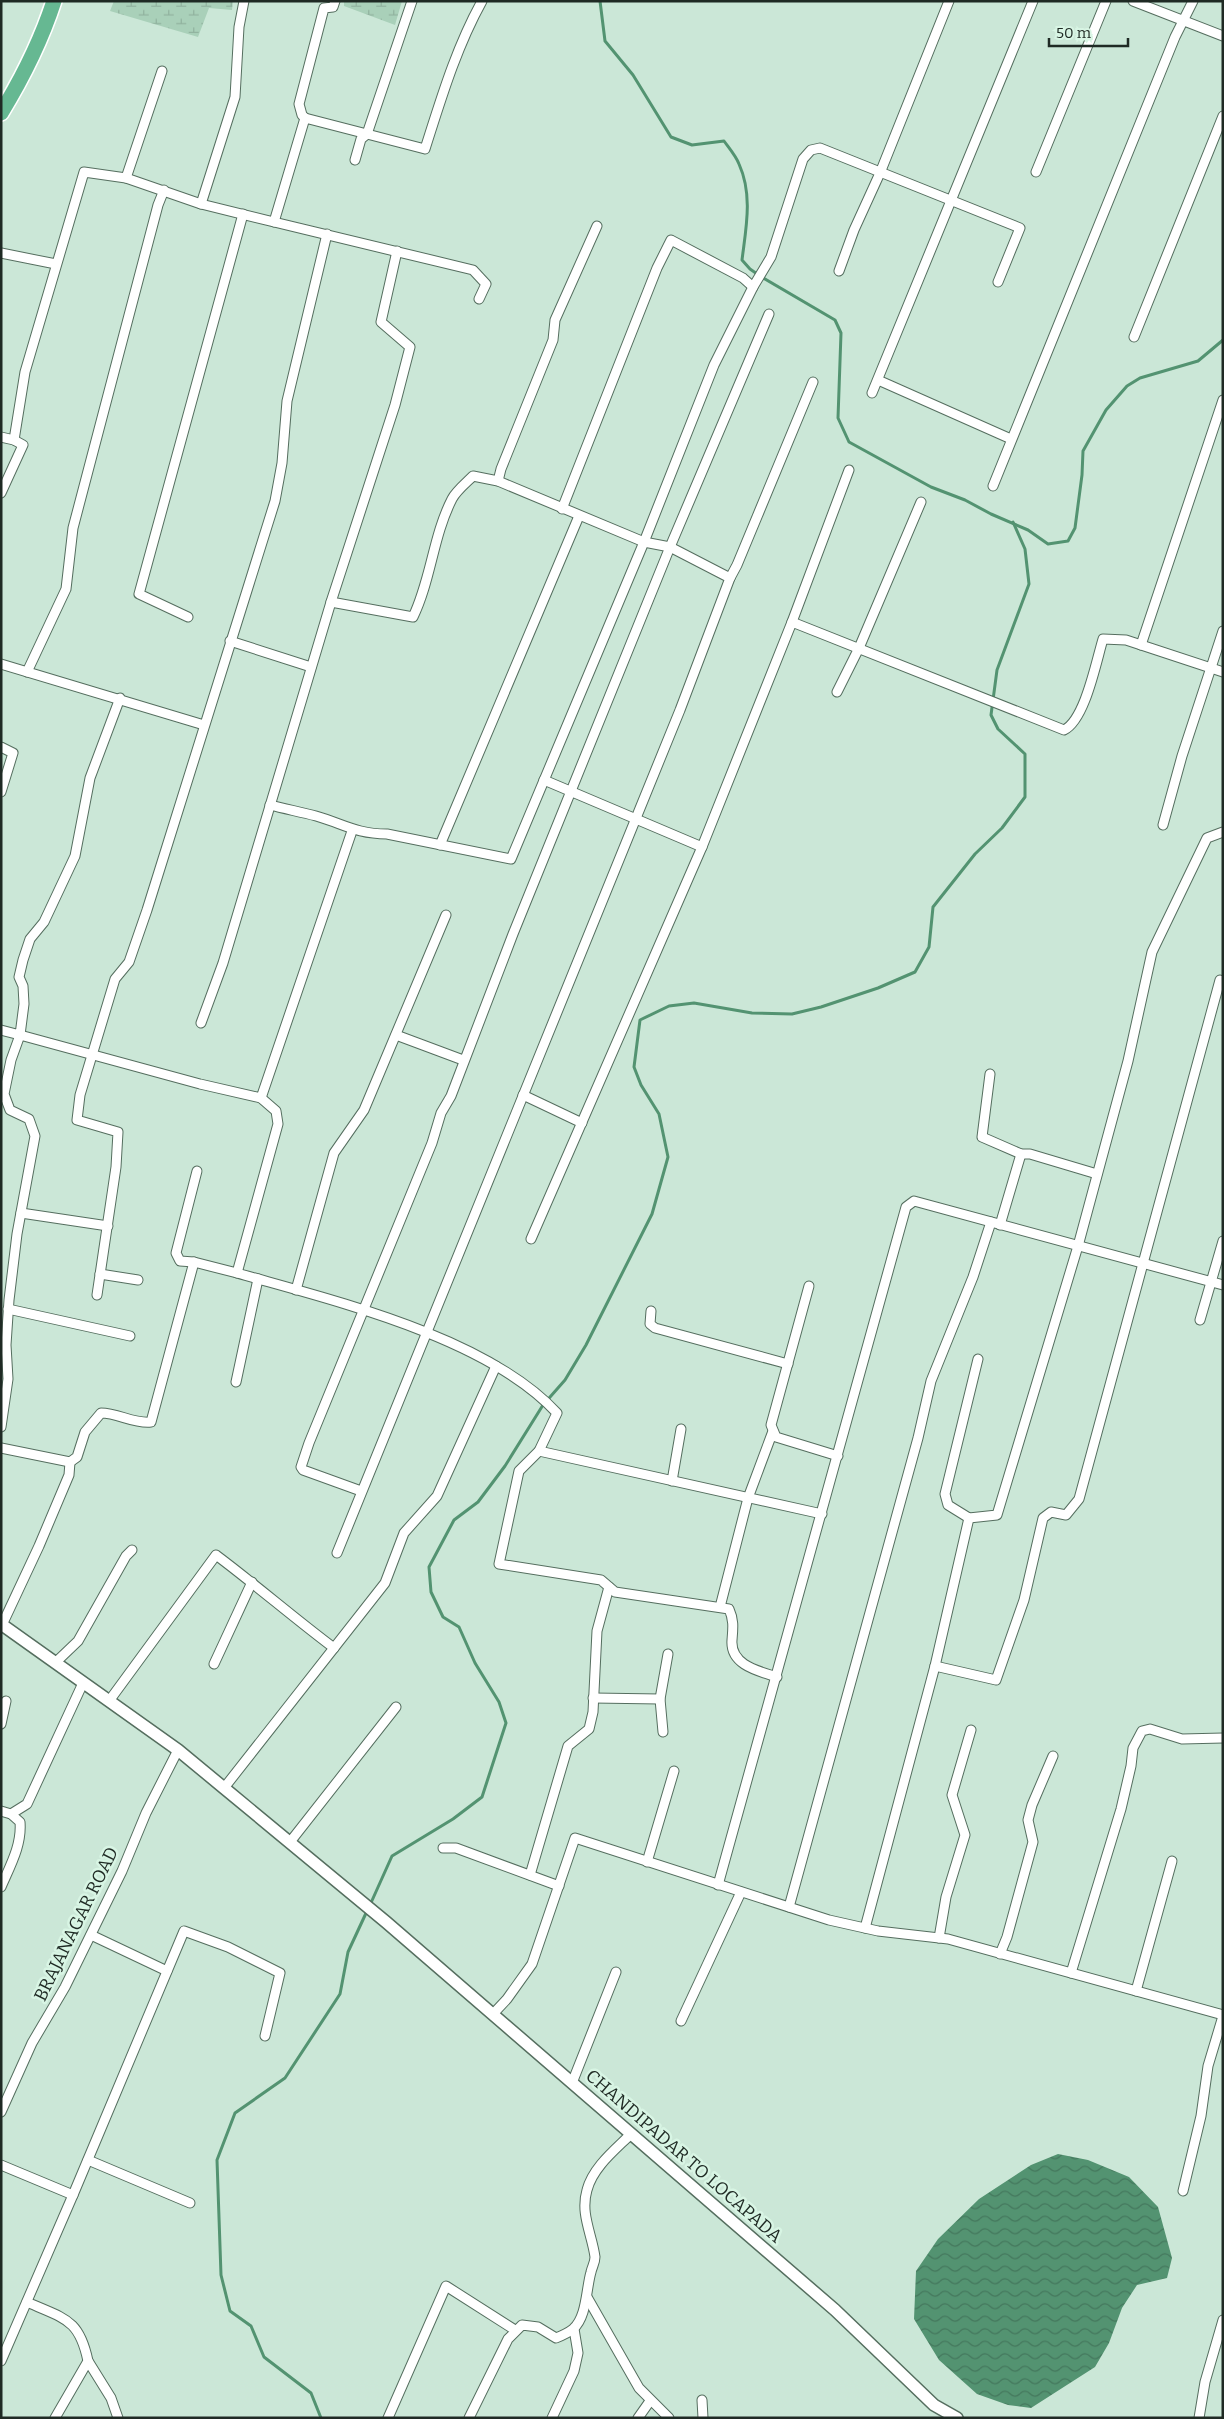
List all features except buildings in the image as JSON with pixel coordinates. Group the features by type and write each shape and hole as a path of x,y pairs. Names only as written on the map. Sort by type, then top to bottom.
{"highway":[{"path":"1,94 27,51 44,1"},
{"path":"1,114 21,80 42,37 54,1"}],"street":[{"path":"201,204 235,97 239,27 244,1"},
{"path":"335,1 333,7 324,8 299,104 302,115 305,118 426,149 446,83 470,23 482,1"},
{"path":"355,160 361,139 367,134 412,1"},
{"path":"840,272 854,230 880,173 949,1"},
{"path":"872,393 1034,1"},
{"path":"1036,172 1106,1"},
{"path":"1133,1 1223,36"},
{"path":"993,486 1175,37 1185,21 1193,1"},
{"path":"126,178 162,71"},
{"path":"1134,337 1223,116"},
{"path":"274,222 305,118"},
{"path":"270,806 317,816 352,831 369,834 387,834 511,858 644,542 714,365 753,287 771,257 803,159 811,150 820,148 1020,228 998,282"},
{"path":"14,440 24,372 84,172 126,178 201,204 473,270 486,284 479,299"},
{"path":"27,672 66,589 73,528 158,205 164,190"},
{"path":"188,617 139,594 243,214"},
{"path":"498,481 501,469 553,340 555,320 597,226"},
{"path":"97,1295 116,1167 118,1132 77,1120 80,1095 115,979 129,962 147,910 275,501 282,463 287,401 327,234"},
{"path":"562,509 657,268 671,240 743,278 753,287"},
{"path":"201,1023 223,963 331,602 394,405 410,347 381,322 398,251"},
{"path":"1,253 56,264"},
{"path":"361,1491 312,1474 301,1467 361,1310 432,1143 441,1114 451,1096 463,1060 670,548 769,314"},
{"path":"878,380 1011,439"},
{"path":"337,1553 680,710 730,578 813,382"},
{"path":"1141,645 1223,400"},
{"path":"1,437 14,440 23,445 1,493"},
{"path":"532,1239 702,847 792,622 848,470"},
{"path":"331,602 413,617 423,596 436,544 452,497 473,476 498,481 644,542 670,548 730,578"},
{"path":"837,692 859,648 921,502"},
{"path":"440,845 579,516"},
{"path":"792,622 1064,730 1072,726 1081,710 1103,639 1126,640 1223,672"},
{"path":"1163,825 1182,756 1223,631"},
{"path":"230,641 311,668"},
{"path":"1,664 120,698 204,725"},
{"path":"1,1428 6,1404 8,1379 6,1358 8,1309 21,1213 35,1136 30,1119 10,1110 4,1094 11,1060 20,1036 24,1004 23,986 19,977 22,960 30,939 44,922 75,856 90,778 120,698"},
{"path":"1,747 13,753 1,792"},
{"path":"544,780 702,847"},
{"path":"261,1098 352,831"},
{"path":"978,1358 945,1494 948,1505 969,1518 997,1515 1078,1246 1128,1062 1152,952 1207,838 1223,832"},
{"path":"296,1290 334,1154 364,1110 446,915"},
{"path":"935,1666 996,1680 1024,1600 1043,1518 1050,1512 1066,1515 1079,1499 1220,980"},
{"path":"1,1030 92,1056 261,1098 276,1111 278,1124 237,1273"},
{"path":"396,1035 463,1060"},
{"path":"990,1074 982,1137 1021,1154 1030,1154 1097,1174"},
{"path":"523,1095 582,1123"},
{"path":"1000,1225 1021,1154"},
{"path":"197,1171 176,1253 180,1261 194,1262 296,1290 426,1333 496,1366 540,1395 557,1413 539,1451 519,1471 499,1564 601,1580 615,1592 730,1609 734,1619 731,1648 734,1656 748,1667 777,1677"},
{"path":"718,1885 906,1207 914,1201 1223,1286"},
{"path":"21,1213 108,1226"},
{"path":"789,1907 918,1438 931,1381 973,1277 991,1222"},
{"path":"1200,1320 1223,1241"},
{"path":"2,1625 47,1528 69,1474 70,1462 77,1456 85,1432 101,1413 110,1413 144,1423 151,1422 194,1262"},
{"path":"100,1274 138,1280"},
{"path":"236,1382 258,1279"},
{"path":"809,1286 771,1425 776,1437 838,1456"},
{"path":"8,1309 130,1336"},
{"path":"651,1310 650,1324 655,1328 788,1364"},
{"path":"224,1788 385,1582 404,1533 437,1496 496,1366"},
{"path":"672,1481 681,1429"},
{"path":"720,1608 748,1498 773,1431"},
{"path":"1,1448 70,1462"},
{"path":"539,1451 822,1514"},
{"path":"865,1928 935,1666 969,1518"},
{"path":"55,1663 78,1641 126,1556 132,1550"},
{"path":"109,1701 216,1555 252,1582 280,1608 334,1648"},
{"path":"214,1664 252,1582"},
{"path":"530,1875 568,1746 590,1729 593,1712 592,1698 598,1631 609,1587"},
{"name":"CHANDIPADAR TO LOCAPADA","path":"2,1625 178,1750 290,1842 386,1922 835,2310 934,2405 957,2418"},
{"path":"663,1732 660,1699 668,1654"},
{"path":"12,1814 27,1804 83,1683"},
{"path":"592,1698 660,1699"},
{"path":"1,1724 6,1701"},
{"path":"290,1842 396,1707"},
{"path":"1072,1973 1121,1809 1133,1748 1142,1731 1150,1729 1182,1739 1223,1738"},
{"path":"939,1938 946,1897 964,1835 952,1795 972,1730"},
{"name":"BRAJANAGAR ROAD","path":"1,2112 32,2043 50,2014 91,1935 122,1871 146,1813 178,1750"},
{"path":"1000,1954 1007,1937 1033,1842 1028,1820 1032,1805 1053,1756"},
{"path":"647,1862 674,1771"},
{"path":"1,1811 12,1814 20,1822 21,1833 1,1887"},
{"path":"493,2014 507,1999 532,1964 575,1838 718,1885 865,1928 939,1938 1223,2015 1208,2066 1201,2116 1183,2191"},
{"path":"443,1848 456,1848 559,1886"},
{"path":"1136,1991 1172,1861"},
{"path":"681,2021 741,1892"},
{"path":"1,2361 73,2196 184,1931 228,1947 280,1973 265,2036"},
{"path":"91,1935 167,1971"},
{"path":"572,2083 616,1972"},
{"path":"552,2418 574,2371 578,2353 574,2329 587,2297 595,2260 584,2205 587,2189 595,2171 631,2134"},
{"path":"88,2160 190,2203"},
{"path":"1,2165 73,2196"},
{"path":"388,2418 446,2286 515,2330"},
{"path":"587,2297 639,2388 669,2418"},
{"path":"27,2302 72,2322 80,2332 88,2361 111,2398 118,2418"},
{"path":"1199,2418 1205,2382 1223,2320"},
{"path":"469,2418 508,2339 515,2330 522,2325 538,2327 556,2338 574,2329"},
{"path":"55,2418 88,2361"},
{"path":"702,2400 703,2418"},
{"path":"638,2418 650,2401"}],"green space":[{"path":"114,1 233,1 232,10 209,8 198,37 110,11"},
{"path":"344,1 402,1 395,25 344,6"}],"water":[{"path":"1058,2154 1088,2160 1129,2177 1158,2207 1172,2258 1167,2278 1137,2285 1122,2308 1109,2343 1095,2367 1031,2408 1008,2405 977,2394 939,2360 914,2319 916,2271 938,2239 979,2199 1031,2165"}],"waterway":[{"path":"600,1 605,41 633,75 671,137 692,145 724,141 736,158 743,176 747,200 742,260 760,276 835,320 841,333 838,418 849,442 931,487 965,500 1028,530 1048,544 1068,541 1075,528 1083,451 1106,410 1127,386 1140,378 1198,361 1223,340"},
{"path":"370,1905 392,1856 453,1819 482,1797 506,1723 499,1702 475,1663 459,1627 443,1617 431,1592 429,1567 454,1520 478,1502 505,1466 543,1405 565,1380 586,1345 652,1214 668,1157 659,1114 641,1085 634,1067 640,1020 669,1006 694,1003 752,1013 792,1014 821,1007 878,988 915,972 929,947 933,907 975,854 1002,828 1025,797 1025,754 998,729 991,715 997,670 1029,584 1025,549 1013,522"},
{"path":"321,2418 311,2393 264,2357 251,2326 230,2311 221,2275 217,2160 235,2113 285,2078 340,1994 348,1952 367,1911"}]}
